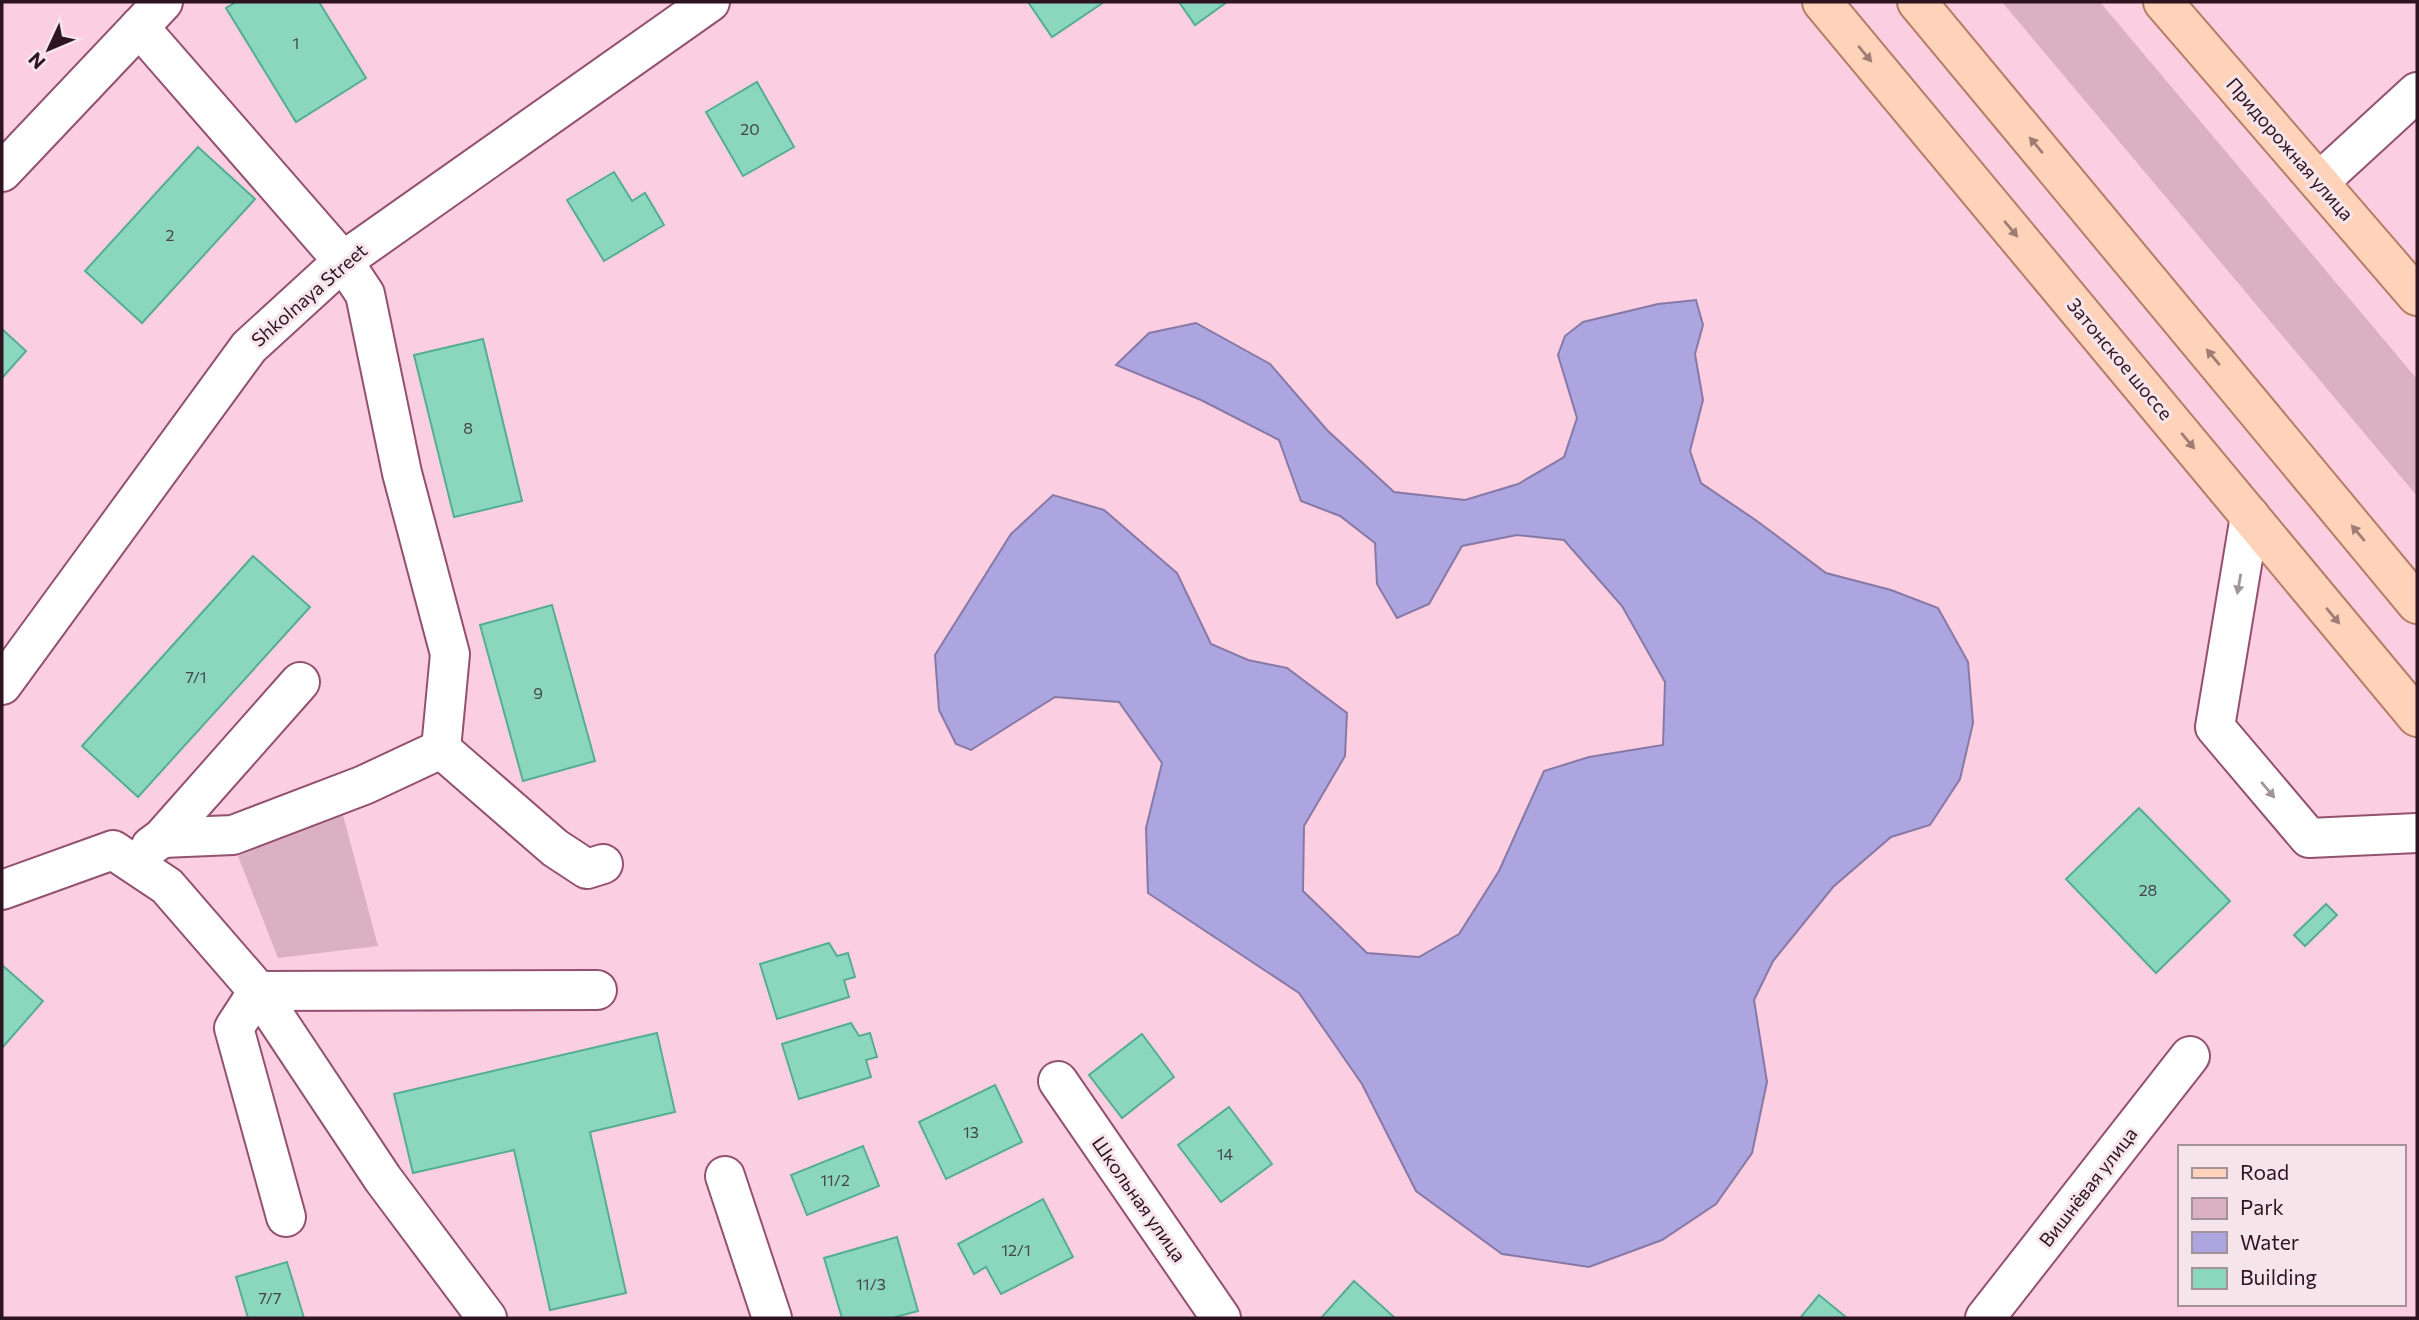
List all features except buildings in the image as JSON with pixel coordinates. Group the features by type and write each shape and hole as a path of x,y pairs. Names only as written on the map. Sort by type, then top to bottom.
{"main road":[{"name":"Затонское шоссе","path":"1822,2 2417,717"},
{"path":"1917,2 2417,604"},
{"name":"Придорожная улица","path":"2163,2 2417,296"}],"street":[{"name":"Shkolnaya Street","path":"2,685 249,347 342,261 710,2"},
{"path":"2,172 151,14 365,294 402,473 450,654 441,749"},
{"path":"2319,182 2417,92"},
{"path":"2250,516 2215,727 2309,838 2417,834"},
{"path":"130,862 162,838 300,682"},
{"path":"162,838 233,835 364,785 441,749"},
{"path":"441,749 555,848 587,869 603,864"},
{"path":"2,890 113,850 167,886 258,991 383,1179 487,1318"},
{"path":"258,991 597,990"},
{"path":"258,991 234,1028 286,1217"},
{"name":"Вишнёвая улица","path":"1985,1318 2190,1056"},
{"name":"Школьная улица","path":"1058,1081 1221,1318"},
{"path":"724,1177 772,1318"}],"green space":[{"path":"2002,2 2100,2 2417,379 2417,496"},
{"path":"343,815 378,946 278,958 238,856"}],"water":[{"path":"1696,300 1703,325 1695,354 1703,400 1690,451 1701,483 1826,573 1891,590 1938,608 1968,662 1973,723 1960,779 1930,825 1891,837 1833,887 1773,961 1754,1000 1767,1082 1752,1153 1716,1204 1662,1240 1589,1267 1502,1254 1416,1191 1362,1084 1299,993 1148,893 1146,828 1162,763 1119,702 1055,697 971,750 956,744 939,710 935,655 1011,534 1053,495 1104,510 1177,573 1211,644 1248,660 1287,668 1347,713 1345,756 1304,826 1303,891 1367,953 1419,957 1459,934 1499,871 1544,771 1589,757 1663,745 1665,682 1622,606 1564,540 1517,535 1462,546 1429,604 1397,618 1377,584 1375,543 1340,516 1301,501 1279,440 1201,400 1116,365 1149,333 1196,323 1270,364 1327,430 1394,492 1465,500 1518,484 1564,457 1577,418 1558,355 1565,336 1583,322 1658,304"}]}
